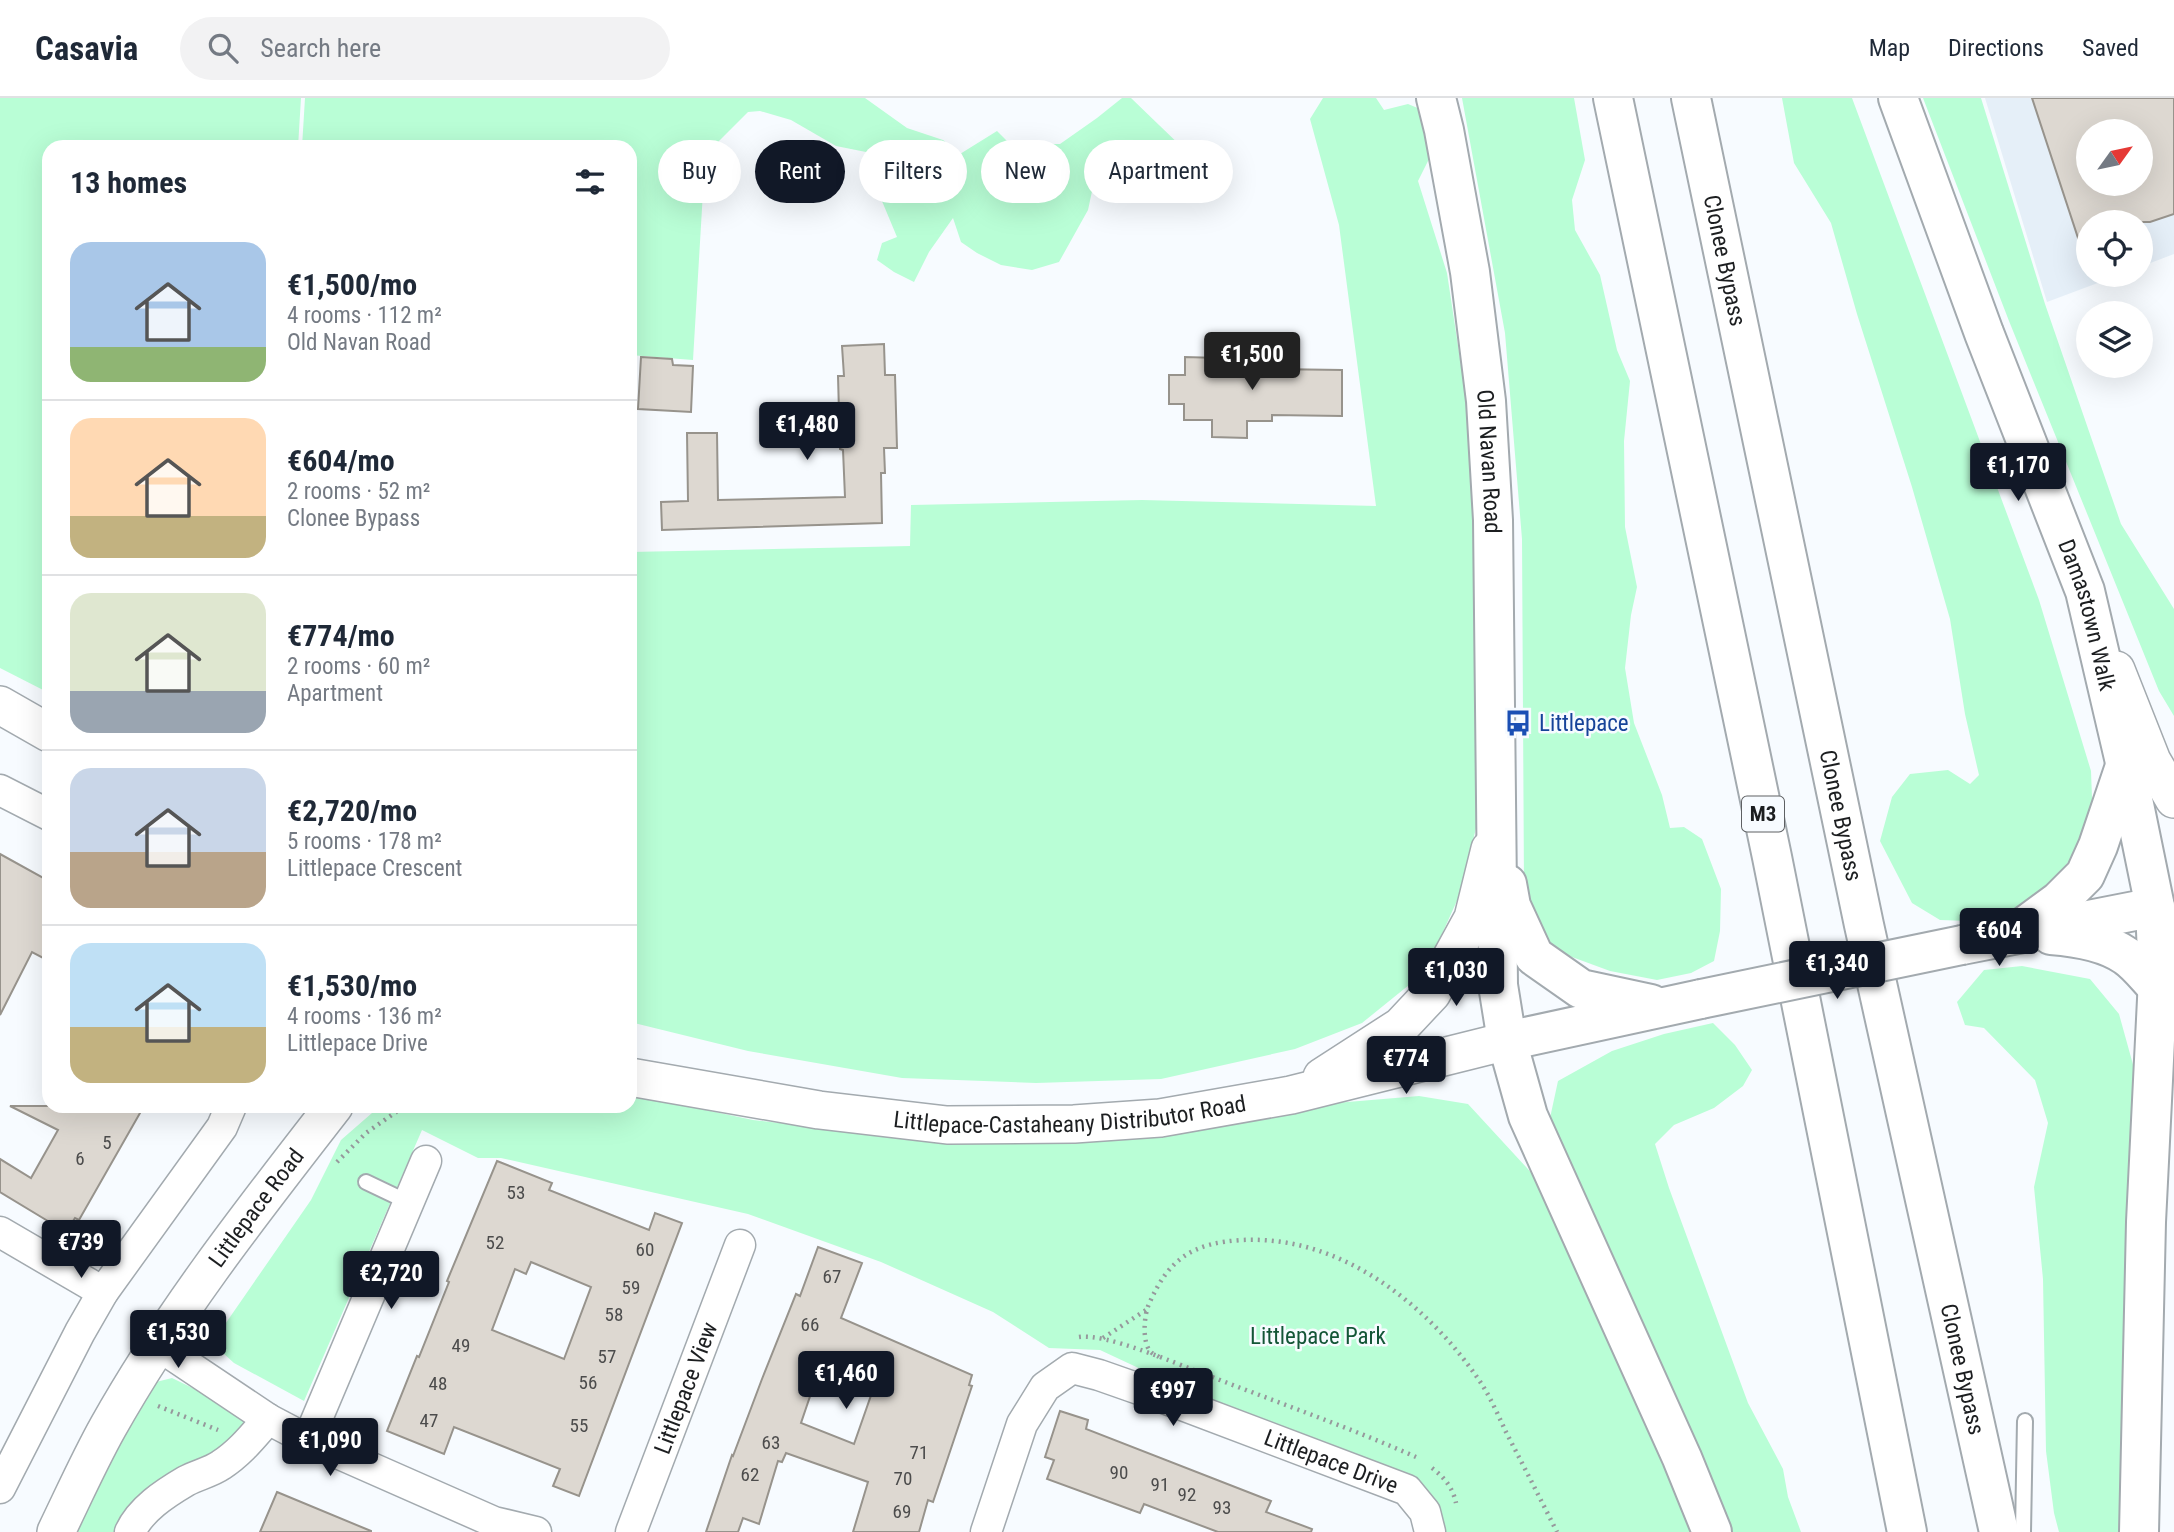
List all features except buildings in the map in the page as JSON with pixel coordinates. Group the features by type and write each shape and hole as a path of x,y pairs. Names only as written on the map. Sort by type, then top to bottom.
{"main road":[{"name":"Old Navan Road","path":"1436,98 1470,272 1486,401 1493,520 1498,985 1507,1041 1528,1116 1682,1458 1712,1532"},
{"name":"M3","path":"1613,98 1772,857 1908,1532"},
{"name":"Clonee Bypass","path":"1691,98 1864,925 2000,1532"},
{"name":"Damastown Walk","path":"1898,98 1989,346 2085,591 2125,766 2164,905 2162,1015 2146,1222 2139,1532"},
{"path":"2019,934 2085,875 2098,846 2125,766"},
{"path":"1496,827 1511,906 1534,956 1581,989 1662,1006"},
{"path":"1507,1041 1662,1006 2164,905"},
{"path":"2019,934 2073,937 2095,942 2126,956 2162,1015"}],"street":[{"path":"2085,591 2151,761 2174,799"},
{"path":"0,705 42,729"},
{"path":"0,790 42,811"},
{"name":"Old Navan Road","path":"1291,1095 1401,1027 1432,993 1473,918 1496,827"},
{"name":"Littlepace-Castaheany Distributor Road","path":"637,1078 819,1110 947,1125 1074,1124 1160,1118 1291,1095 1507,1041"},
{"path":"0,1488 103,1292 222,1127 228,1113"},
{"name":"Littlepace Road","path":"56,1532 108,1427 173,1355 242,1224 329,1113"},
{"path":"308,1440 426,1161"},
{"path":"0,1232 103,1292"},
{"name":"Littlepace View","path":"631,1532 740,1245"},
{"path":"173,1355 268,1419 308,1440 492,1527 536,1532"},
{"name":"Littlepace Drive","path":"986,1532 1022,1424 1045,1387 1072,1368 1156,1395 1407,1490 1425,1512 1430,1532"},
{"path":"130,1532 137,1519 155,1502 187,1481 221,1465 248,1443 268,1419"}],"lane":[{"path":"366,1182 410,1203"},
{"path":"2023,1532 2025,1422"}],"path":[{"path":"333,1167 366,1133 395,1113"},
{"path":"1159,1357 1150,1350 1146,1337 1146,1310 1158,1282 1175,1263 1198,1247 1223,1241 1262,1239 1317,1249 1370,1274 1415,1308 1453,1345 1481,1383 1557,1532"},
{"path":"1103,1338 1146,1310"},
{"path":"173,1355 157,1406 248,1443"}],"shaded area":[{"path":"1985,98 2174,98 2174,254 2153,262 2153,210 2076,210 2076,287 2087,287 2047,302"}],"green space":[{"path":"0,98 301,98 298,140 42,140 42,689 0,668"},
{"path":"305,98 865,98 907,128 943,140 859,140 859,151 845,148 845,140 826,140 791,120 760,111 748,112 720,140 658,140 658,203 702,203 693,360 637,356 637,140 302,140"},
{"path":"1122,98 1131,98 1175,140 1084,140 1084,203 1090,203 1059,262 1032,270 1001,265 961,242 953,218 929,252 914,282 877,260 882,243 897,237 883,203 967,203 967,150 981,141 981,203 1070,203 1070,140 1066,140"},
{"path":"1323,98 1376,98 1384,110 1408,104 1420,109 1432,153 1418,181 1447,273 1470,425 1478,578 1475,615 1477,824 1460,894 1437,945 1409,985 1362,1023 1295,1049 1161,1079 1036,1083 902,1078 748,1051 637,1024 637,552 910,546 911,505 1142,500 1376,506 1339,225 1310,119"},
{"path":"1462,98 1574,98 1585,160 1572,200 1575,230 1600,275 1617,350 1630,381 1624,441 1625,527 1637,587 1625,668 1634,723 1662,795 1670,828 1684,827 1702,839 1721,889 1720,931 1714,961 1691,973 1657,980 1610,971 1553,950 1531,919 1524,886 1522,539 1505,333"},
{"path":"1782,98 1852,98 2039,600 2091,771 2093,825 2054,883 2015,911 1969,921 1940,920 1912,903 1880,841 1892,797 1910,774 1948,770 1970,784 1979,775 1965,714 1950,619 1912,487 1831,223 1794,163"},
{"path":"1923,98 1981,98 2045,304 2121,524 2174,609 2174,716 2159,691 2009,321"},
{"path":"997,131 1006,140 983,140"},
{"path":"2022,966 2090,979 2119,1014 2137,1079 2120,1532 2059,1532 2046,1451 2043,1279 2034,1187 2048,1123 2035,1080 1984,1028 1965,1025 1957,1002 1984,970"},
{"path":"1713,1023 1735,1045 1752,1070 1743,1086 1714,1108 1674,1125 1655,1144 1748,1403 1783,1469 1788,1497 1801,1532 1730,1532 1550,1118 1558,1081 1612,1051 1664,1034"},
{"name":"Littlepace Park","path":"637,1095 753,1120 914,1138 1419,1096 1468,1104 1537,1179 1642,1405 1693,1532 1440,1532 1416,1481 1365,1458 1177,1386 1100,1350 1049,1348 993,1312 881,1262 748,1214 501,1158 478,1158 422,1130 304,1401 234,1363 212,1343 311,1200 341,1140 372,1113 637,1113"},
{"path":"172,1378 209,1396 243,1418 244,1429 120,1532 71,1532 152,1383"}],"place":[{"name":"Littlepace","path":"1518,723"}]}
